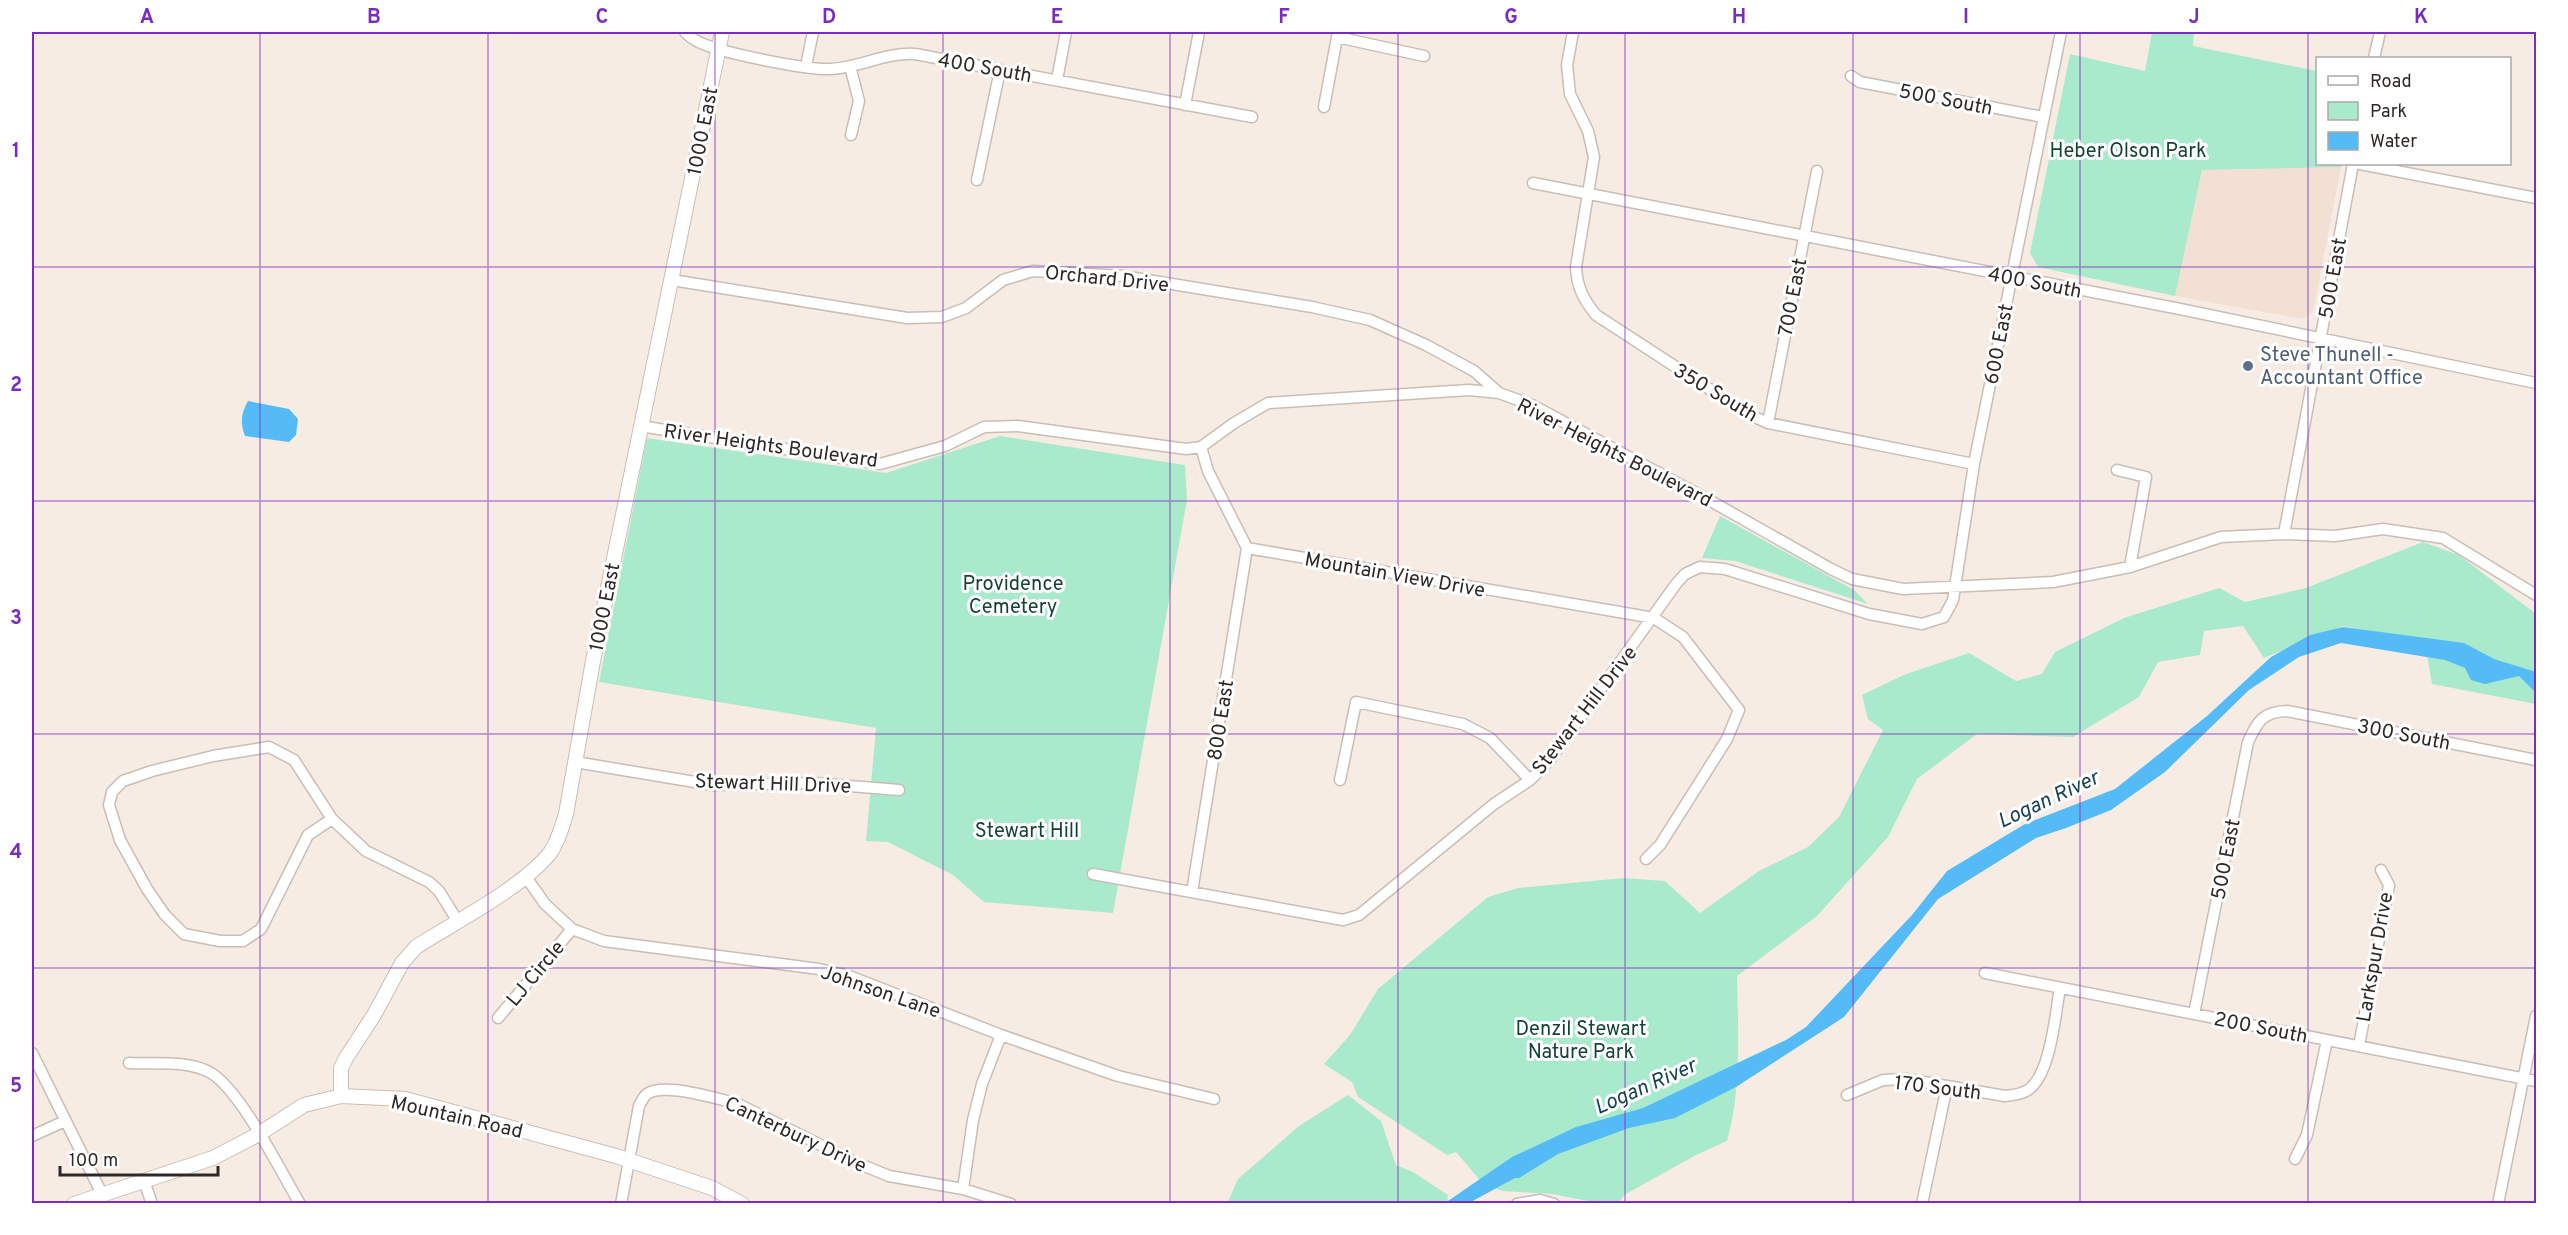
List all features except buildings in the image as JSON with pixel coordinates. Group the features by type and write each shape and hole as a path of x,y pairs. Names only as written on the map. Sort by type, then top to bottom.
{"street":[{"name":"400 South","path":"685,32 694,40 718,49 806,66 829,69 899,53 1252,117"},
{"name":"1000 East","path":"341,1096 341,1068 374,1015 402,963 416,947 526,877 550,852 560,833 576,762 593,661 640,426 722,32"},
{"path":"806,66 813,32"},
{"path":"1057,80 1066,32"},
{"path":"1185,105 1199,32"},
{"name":"350 South","path":"1573,32 1567,64 1570,94 1588,131 1594,157 1576,267 1577,284 1584,301 1596,315 1748,414 1768,423 1974,464"},
{"name":"600 East","path":"1955,588 1974,464 2061,32"},
{"path":"2374,57 2379,32"},
{"path":"1324,107 1338,34 1424,56"},
{"path":"850,66 859,101 851,135"},
{"path":"976,180 1000,70"},
{"name":"500 South","path":"1851,76 1860,82 2043,117"},
{"name":"500 East","path":"2284,534 2353,165"},
{"path":"2365,165 2536,198"},
{"name":"700 East","path":"1768,423 1817,171"},
{"name":"400 South","path":"1533,183 2180,309 2536,383"},
{"name":"Orchard Drive","path":"672,280 907,318 942,317 966,308 1003,280 1033,271 1123,276 1312,307 1370,320 1426,345 1474,371 1499,393"},
{"name":"River Heights Boulevard","path":"640,426 880,464 945,446 984,427 1018,426 1186,449 1201,447 1234,423 1268,403 1469,390 1499,393 1532,405 1852,579 1903,588 1955,588 2053,582 2130,567 2221,537 2284,534 2335,536 2383,530 2443,538 2536,596"},
{"path":"1201,447 1208,471 1247,548"},
{"path":"2117,470 2146,477 2130,567"},
{"name":"Mountain View Drive","path":"1247,548 1654,618"},
{"name":"800 East","path":"1192,892 1247,548"},
{"name":"Stewart Hill Drive","path":"1093,874 1343,920 1359,915 1494,804 1530,780 1549,761 1681,579 1700,567 1725,569 1869,614 1922,624 1944,616 1953,600 1955,588"},
{"path":"1646,859 1660,845 1727,739 1739,710 1683,637 1654,618"},
{"path":"1340,780 1356,702 1463,724 1490,738 1530,780"},
{"name":"500 East","path":"2194,1014 2248,742 2257,723 2271,711"},
{"name":"300 South","path":"2271,711 2287,711 2536,760"},
{"path":"332,819 308,835 261,929 243,941 220,941 184,934 165,915 147,889 120,840 109,805 112,792 123,781 142,774 213,756 269,747 294,760 332,819 366,851 429,882 439,891 457,920"},
{"name":"Stewart Hill Drive","path":"576,762 713,784 813,783 899,790"},
{"name":"Larkspur Drive","path":"2358,1046 2389,885 2381,870"},
{"name":"Johnson Lane","path":"526,877 545,904 572,928 604,941 819,969 849,976 1001,1035 1118,1076 1214,1099"},
{"name":"LJ Circle","path":"498,1018 572,928"},
{"name":"200 South","path":"1985,973 2536,1081"},
{"name":"170 South","path":"1847,1095 1883,1080 1906,1079 2005,1096 2019,1095 2030,1089 2042,1073 2060,988"},
{"path":"2498,1203 2536,1016"},
{"path":"963,1190 980,1093 1001,1035"},
{"path":"2295,1159 2307,1135 2327,1040"},
{"path":"32,1053 102,1194"},
{"path":"129,1063 191,1066 211,1073 227,1085 300,1203"},
{"path":"1922,1203 1947,1086"},
{"name":"Canterbury Drive","path":"621,1203 639,1106 648,1093 663,1089 738,1104 857,1163 889,1176 963,1190 1011,1203"},
{"name":"Mountain Road","path":"74,1203 213,1158 259,1134 304,1105 341,1096 405,1100 628,1160 712,1188 742,1203"},
{"path":"32,1136 65,1121"},
{"path":"144,1181 152,1203"},
{"path":"1517,1203 1540,1200 1554,1203"}],"shaded area":[{"path":"2341,167 2313,312 2303,319 2175,296 2202,170"}],"green space":[{"name":"Heber Olson Park","path":"2152,32 2194,32 2193,46 2316,71 2316,165 2342,165 2341,167 2202,170 2175,296 2038,267 2030,253 2070,54 2145,71"},
{"name":"Providence Cemetery","path":"1000,436 1185,465 1187,500 1113,913 984,902 953,875 888,842 866,841 876,728 599,682 647,438 886,473"},
{"path":"1720,516 1854,590 1868,604 1735,561 1702,558"},
{"name":"Denzil Stewart Nature Park","path":"2423,542 2459,555 2536,614 2536,704 2432,684 2425,642 2343,626 2264,658 2243,626 2204,631 2200,655 2158,662 2139,697 2073,737 1977,734 1917,779 1888,837 1817,916 1737,976 1737,1080 1727,1141 1696,1155 1624,1195 1619,1203 1598,1203 1552,1194 1503,1191 1484,1185 1456,1152 1447,1155 1358,1097 1352,1082 1324,1064 1350,1035 1378,989 1488,897 1518,888 1623,878 1665,881 1700,913 1759,871 1808,847 1839,817 1883,730 1868,719 1862,695 1906,674 1969,653 2016,681 2042,674 2055,652 2124,618 2219,588 2245,602 2306,588"},
{"path":"1348,1095 1381,1121 1396,1165 1413,1172 1448,1195 1447,1204 1227,1204 1238,1179 1299,1126"}],"water":[{"path":"248,401 289,409 298,419 296,435 289,442 245,436 242,418"},
{"path":"2343,627 2464,643 2494,659 2536,672 2536,693 2519,676 2485,684 2471,680 2465,668 2445,660 2341,643 2299,657 2249,690 2165,772 2111,810 2036,838 1938,899 1844,1017 1736,1087 1675,1118 1629,1128 1558,1154 1519,1178 1469,1203 1445,1203 1512,1157 1576,1127 1643,1108 1786,1040 1806,1027 1912,915 1947,871 2025,824 2115,789 2207,716 2271,657 2310,635"}],"place":[{"name":"Steve Thunell - Accountant Office","path":"2248,366"}],"water label":[{"name":"Logan River","path":"2048,799"},
{"name":"Logan River","path":"1645,1086"}],"park label":[{"name":"Stewart Hill","path":"1027,830"}]}
